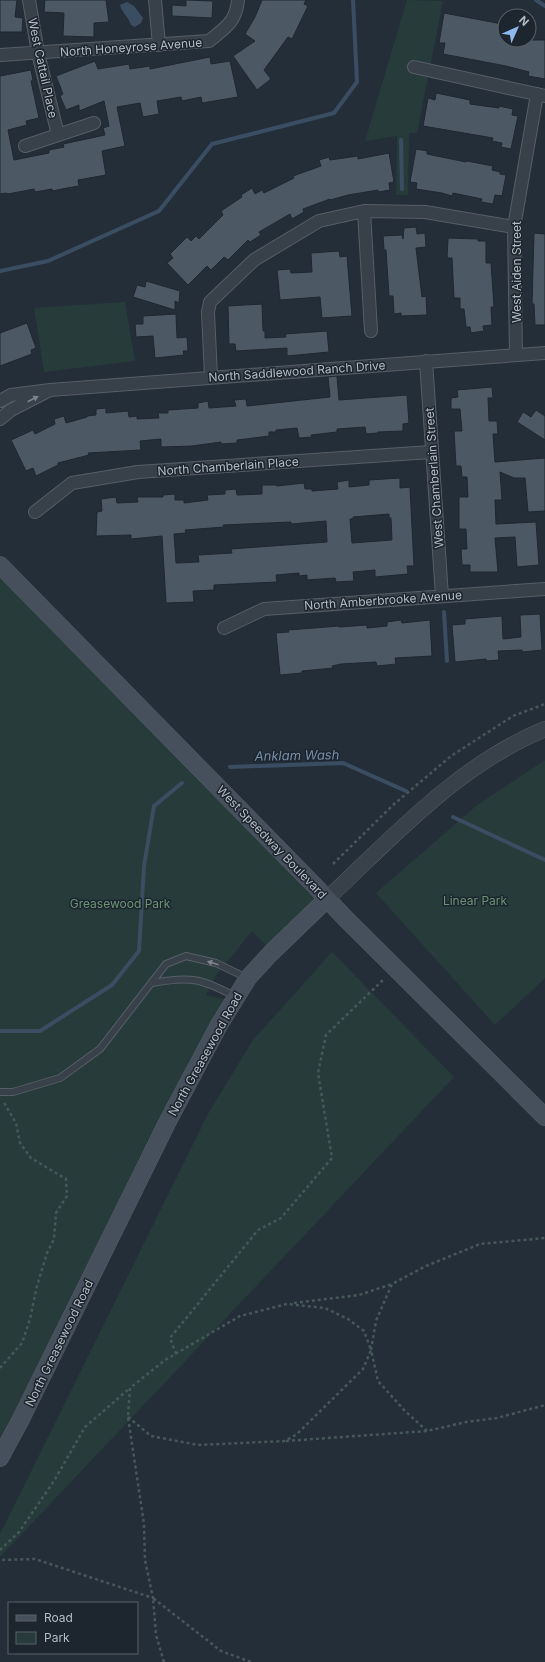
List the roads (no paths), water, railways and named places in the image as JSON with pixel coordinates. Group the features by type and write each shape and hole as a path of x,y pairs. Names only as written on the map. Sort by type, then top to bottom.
{"main road":[{"name":"West Speedway Boulevard","path":"0,565 326,899 545,1117"},
{"name":"North Greasewood Road","path":"0,1458 20,1421 168,1121 219,1025 248,978 326,899"}],"street":[{"name":"West Cattail Place","path":"29,0 38,53 58,135"},
{"path":"155,0 159,45"},
{"name":"North Honeyrose Avenue","path":"0,55 209,41 230,25 237,12 238,0"},
{"path":"414,67 541,95"},
{"name":"West Aiden Street","path":"516,355 514,227 541,95"},
{"path":"25,146 94,123"},
{"path":"211,377 208,301 254,260 319,221 364,211 425,212 514,227"},
{"path":"364,211 371,331"},
{"name":"North Saddlewood Ranch Drive","path":"0,401 11,395 50,390 545,353"},
{"name":"West Chamberlain Street","path":"426,361 442,596"},
{"name":"North Saddlewood Ranch Drive","path":"0,419 11,410 50,390"},
{"name":"North Chamberlain Place","path":"35,512 72,482 138,472 431,452"},
{"name":"North Amberbrooke Avenue","path":"224,628 264,609 545,588"},
{"name":"North Greasewood Road","path":"326,899 412,818 455,781 522,738 545,729"}],"lane":[{"path":"0,1093 13,1092 60,1078 100,1049 166,964 186,956 216,963 248,978"},
{"path":"152,983 190,978 212,984 236,997"}],"water":[{"path":"127,2 134,6 143,18 141,23 135,27 131,25 120,5"}],"waterway":[{"path":"0,271 48,261 159,211 212,144 334,113 357,82 353,0"},
{"path":"536,0 545,6"},
{"path":"401,140 402,189"},
{"path":"444,612 447,661"},
{"name":"Anklam Wash","path":"230,767 343,763 406,791"},
{"name":"Anklam Wash","path":"0,1031 40,1031 112,985 139,951 144,866 154,806 182,783"},
{"name":"Anklam Wash","path":"453,817 545,860"}],"park label":[{"name":"Linear Park","path":"475,900"},
{"name":"Greasewood Park","path":"120,903"}]}
